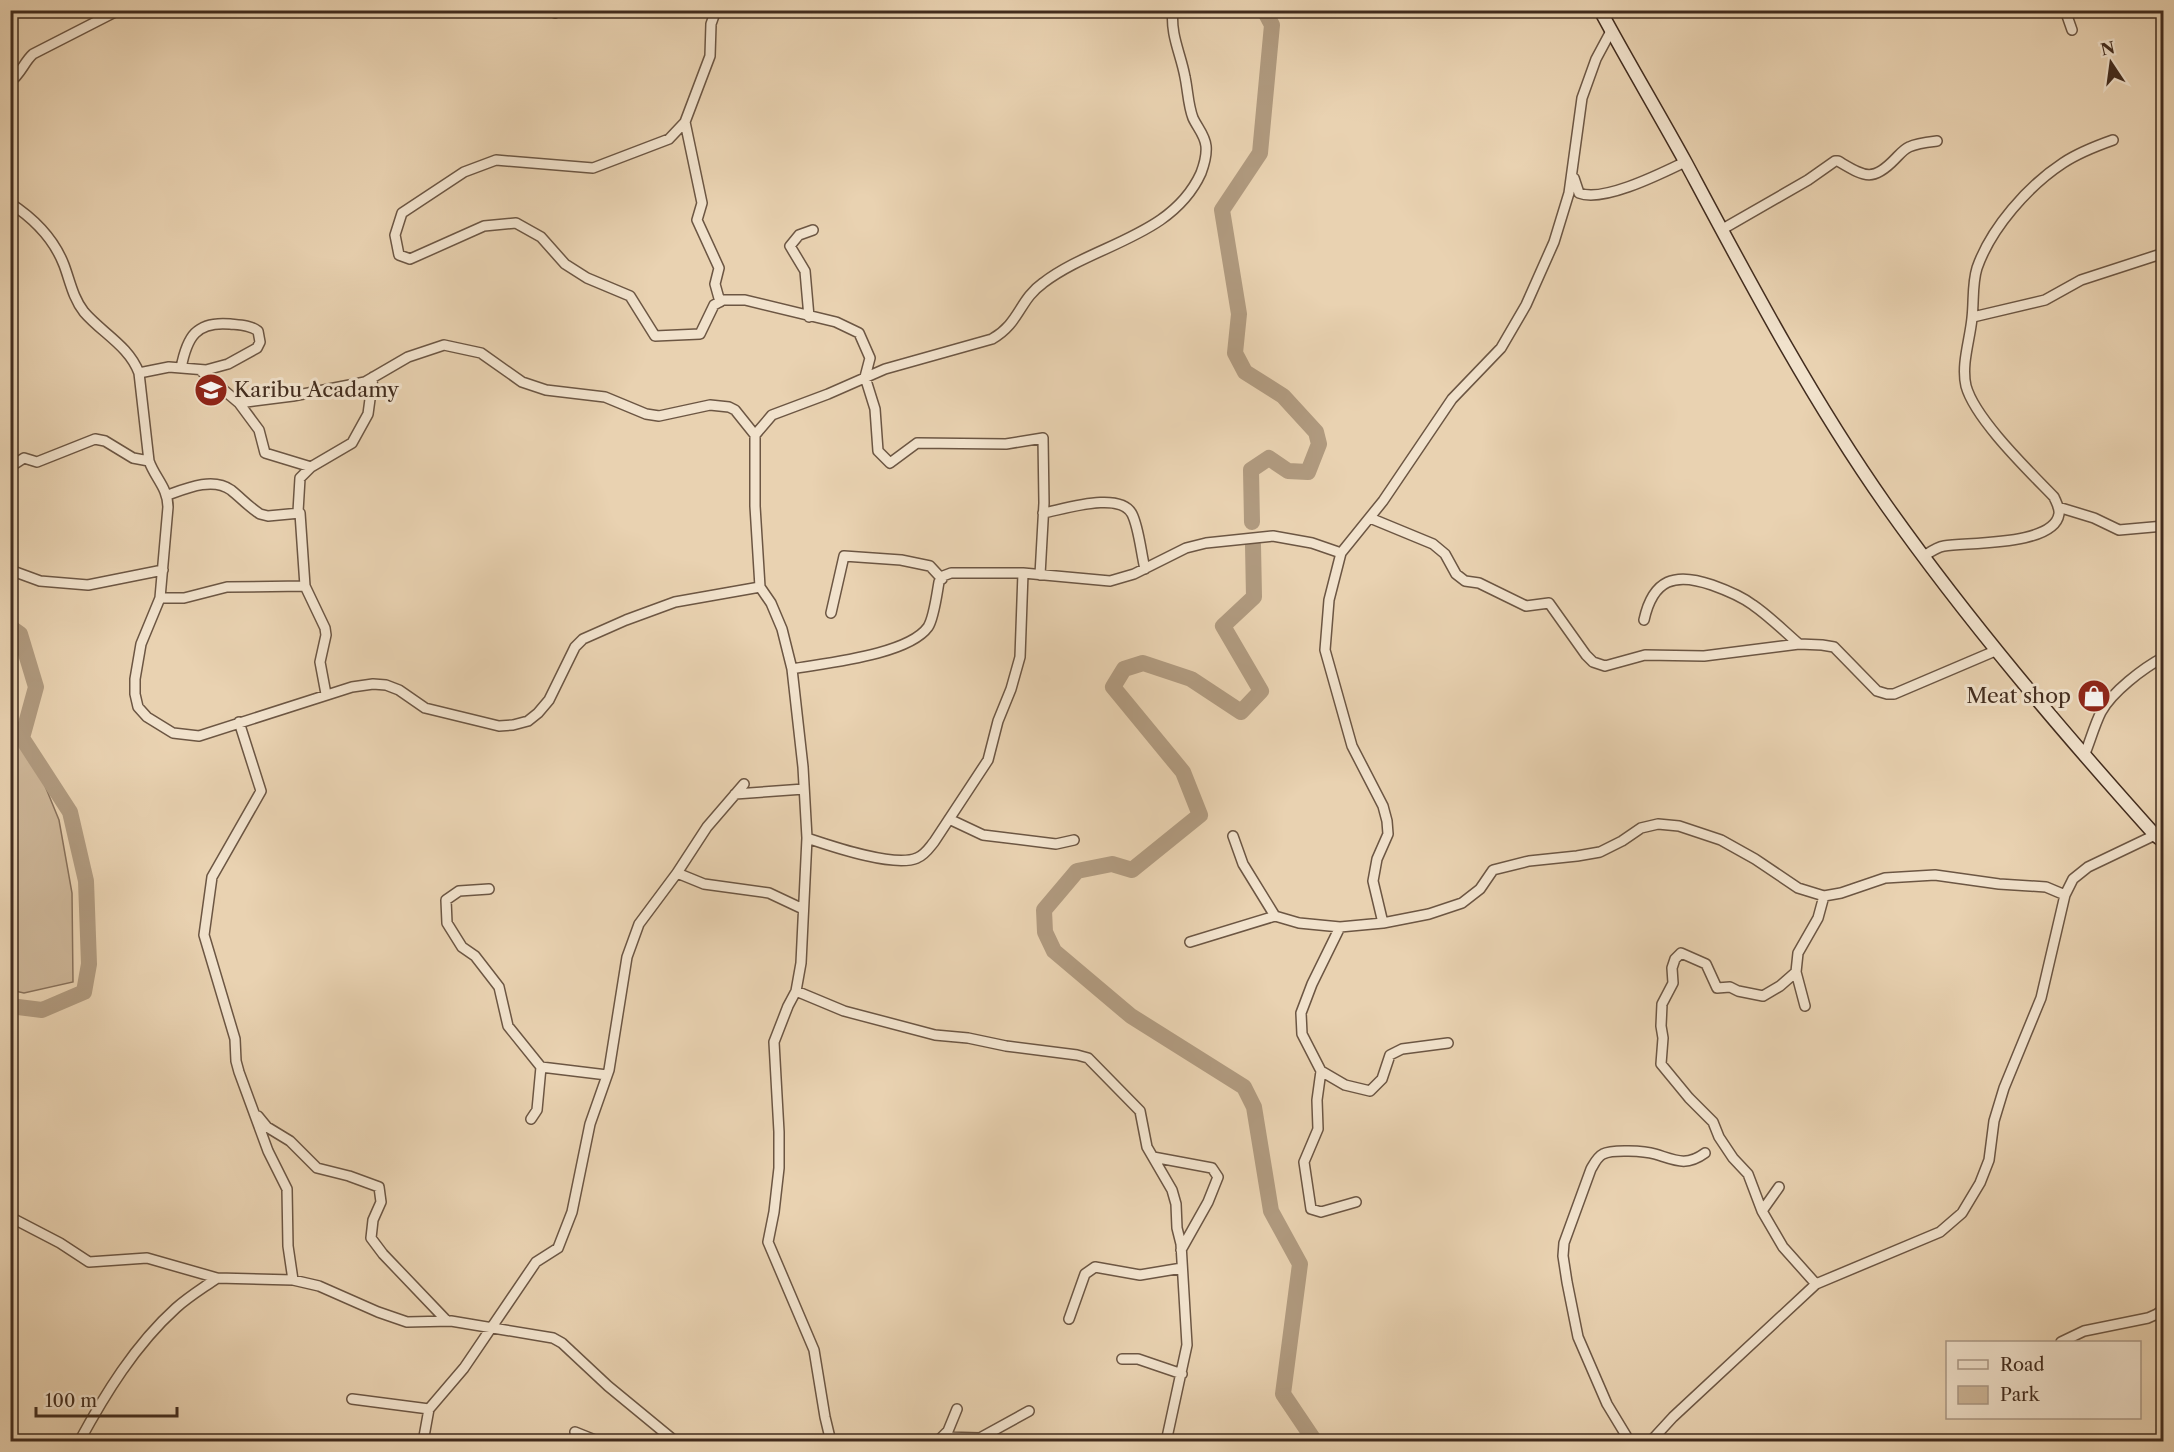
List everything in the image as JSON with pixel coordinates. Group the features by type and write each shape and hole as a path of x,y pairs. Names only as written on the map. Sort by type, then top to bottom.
{"main road":[{"path":"1600,10 1831,423 1885,504 1995,651 2084,756 2159,838"}],"street":[{"path":"10,82 19,75 33,54 119,10"},
{"path":"716,10 711,24 710,56 685,122 669,139 592,168 496,160 464,172 402,213 395,235 399,255 410,259 484,226 516,223 540,237 572,269 587,278 630,296 656,336 700,334 714,305 723,300 745,300 836,322 860,333 870,358 865,377 875,409 878,451 890,463 917,443 1006,444 1043,438 1040,575"},
{"path":"831,1442 814,1350 768,1242 774,1212 778,1168 779,1132 774,1042 796,991 801,963 807,838 792,669 782,629 771,603 760,587 755,506 755,435 772,416 865,377 885,369 992,339 1005,332 1014,322 1029,296 1041,284 1141,232 1163,219 1186,199 1204,165 1206,145 1189,105 1185,75 1173,34 1173,10"},
{"path":"2065,10 2072,30"},
{"path":"1383,923 1376,901 1374,881 1377,859 1388,834 1387,821 1383,806 1352,746 1325,650 1329,600 1341,553 1370,518 1452,399 1487,364 1512,332 1554,242 1569,193 1582,98 1596,59 1611,31"},
{"path":"685,122 702,203 697,220 719,268 715,284 720,302"},
{"path":"1924,556 1944,546 1978,544 2040,534 2056,522 2059,514 2054,496 2021,462 1982,414 1967,387 1964,371 1972,317 1974,280 1993,235 2013,207 2062,163 2113,140"},
{"path":"1721,230 1808,180 1835,161 1869,176 1887,168 1907,147 1937,141"},
{"path":"1574,163 1576,188 1585,196 1615,191 1685,162"},
{"path":"10,203 33,220 47,236 63,262 72,290 83,311 123,348 137,366 149,461 153,472 168,495 160,598 141,644 137,662 135,694 138,707 153,721 172,733 200,736 326,694 373,684 386,685 399,690 425,708 499,726 513,725 528,721 549,700 574,647 583,639 675,602 760,587"},
{"path":"809,317 805,271 790,246 799,235 813,230"},
{"path":"1972,317 2045,300 2081,280 2163,253"},
{"path":"139,374 169,368 215,369 256,348 260,337 258,331 253,327 229,324 206,325 198,330 191,339 184,352 181,368"},
{"path":"239,403 365,382 408,357 444,345 481,353 522,382 546,390 604,397 646,414 659,416 710,405 729,406 755,435"},
{"path":"200,370 239,403 259,430 265,453 311,467"},
{"path":"326,694 320,662 326,635 325,628 305,586 301,515 298,512 300,478 311,467 352,444 368,414 373,377"},
{"path":"10,467 24,458 37,462 95,439 105,441 133,458 149,461"},
{"path":"168,495 188,488 217,484 225,486 260,514 267,516 298,512"},
{"path":"1043,513 1111,501 1125,504 1132,514 1145,569"},
{"path":"2058,507 2073,510 2119,530 2163,526"},
{"path":"1370,518 1432,544 1445,555 1456,574 1465,581 1479,583 1526,606 1549,603 1586,656 1593,662 1605,666 1645,655 1704,656 1799,644 1834,647 1877,691 1894,694 1995,651"},
{"path":"792,669 855,658 906,644 929,625 939,582 951,573 1023,573 1110,581 1145,569 1186,548 1206,543 1273,536 1312,543 1341,553"},
{"path":"831,613 844,556 901,560 930,567 942,579"},
{"path":"10,570 40,581 88,585 163,570"},
{"path":"807,838 837,848 885,859 915,859 929,848 988,760 998,721 1011,690 1020,657 1023,573"},
{"path":"1644,620 1647,606 1654,592 1667,582 1679,578 1693,578 1753,604 1799,644"},
{"path":"160,598 190,597 227,587 305,586"},
{"path":"2084,756 2100,712 2146,667 2163,657"},
{"path":"239,722 261,791 212,877 204,935 235,1039 236,1061 268,1151 287,1189 288,1246 293,1280"},
{"path":"423,1442 429,1409 464,1368 536,1262 558,1248 572,1212 590,1124 607,1075 627,957 639,924 677,873 695,843 744,784"},
{"path":"735,794 804,789"},
{"path":"949,819 983,836 1056,844 1074,840"},
{"path":"1190,942 1275,916 1299,923 1340,927 1383,923 1429,914 1462,903 1480,888 1493,870 1529,861 1600,852 1641,828 1658,824 1679,826 1721,840 1755,859 1798,888 1824,896 1841,893 1885,878 1935,875 2046,887 2065,894"},
{"path":"1233,836 1243,864 1275,916"},
{"path":"1650,1442 1673,1417 1816,1284 1940,1232 1962,1213 1980,1183 1989,1160 1994,1121 2004,1088 2041,998 2065,894 2073,879 2088,867 2159,838"},
{"path":"677,873 704,884 769,893 802,909"},
{"path":"489,889 459,891 446,900 447,923 462,947 475,956 499,987 508,1026 541,1067 537,1110 531,1119"},
{"path":"1804,1006 1796,972 1798,953 1818,918 1824,896"},
{"path":"1340,927 1300,1013 1302,1034 1321,1071 1345,1085 1370,1091 1382,1079 1390,1055 1402,1050 1448,1043"},
{"path":"1796,972 1780,986 1763,996 1730,987 1720,989 1715,987 1706,964 1681,953 1675,959 1672,968 1673,983 1662,1004 1661,1064 1689,1098 1713,1122 1719,1137 1733,1158 1748,1174 1762,1211 1783,1247 1816,1284"},
{"path":"796,991 844,1011 935,1035 1077,1054 1088,1058 1140,1111 1147,1147 1172,1190 1176,1204 1182,1268 1187,1344 1166,1442"},
{"path":"541,1067 607,1075"},
{"path":"1321,1071 1317,1100 1318,1129 1304,1162 1311,1209 1321,1212 1356,1202"},
{"path":"252,1108 267,1127 290,1141 317,1168 379,1187 381,1202 373,1220 371,1238 383,1254 447,1321"},
{"path":"1630,1442 1607,1404 1578,1337 1566,1282 1564,1243 1591,1169 1603,1153 1643,1152 1678,1162 1695,1159 1705,1153"},
{"path":"1153,1157 1212,1168 1218,1177 1208,1202 1180,1250"},
{"path":"1762,1211 1779,1187"},
{"path":"10,1217 60,1243 89,1262 147,1258 217,1278 293,1280 319,1286 407,1322 447,1321 553,1338 562,1343 608,1386 676,1442"},
{"path":"1069,1319 1085,1274 1095,1267 1140,1275 1182,1268"},
{"path":"79,1442 104,1395 149,1338 176,1308 217,1278"},
{"path":"2063,1341 2084,1331 2148,1318 2163,1309"},
{"path":"1122,1359 1138,1359 1182,1374"},
{"path":"352,1399 429,1409"},
{"path":"940,1439 948,1431 957,1409"},
{"path":"940,1439 980,1438 1029,1411"},
{"path":"575,1432 600,1442"}],"green space":[{"path":"10,655 13,714 59,820 72,893 73,982 24,993 10,990"}],"waterway":[{"path":"1252,522 1251,470 1269,458 1288,471 1308,472 1319,444 1316,432 1283,396 1245,372 1235,353 1239,314 1222,210 1260,153 1272,25 1264,10"},
{"path":"1253,545 1254,597 1223,626 1261,691 1241,712 1191,679 1143,663 1124,669 1113,687 1183,772 1200,815 1132,870 1112,864 1077,871 1044,910 1045,932 1054,951 1131,1016 1244,1087 1254,1107 1271,1211 1300,1264 1283,1394 1312,1437"},
{"path":"10,627 20,634 36,687 22,738 70,812 86,881 89,964 84,992 42,1010 10,1006"}],"place":[{"name":"Karibu Acadamy","path":"211,390"},
{"name":"Meat shop","path":"2094,696"}]}
